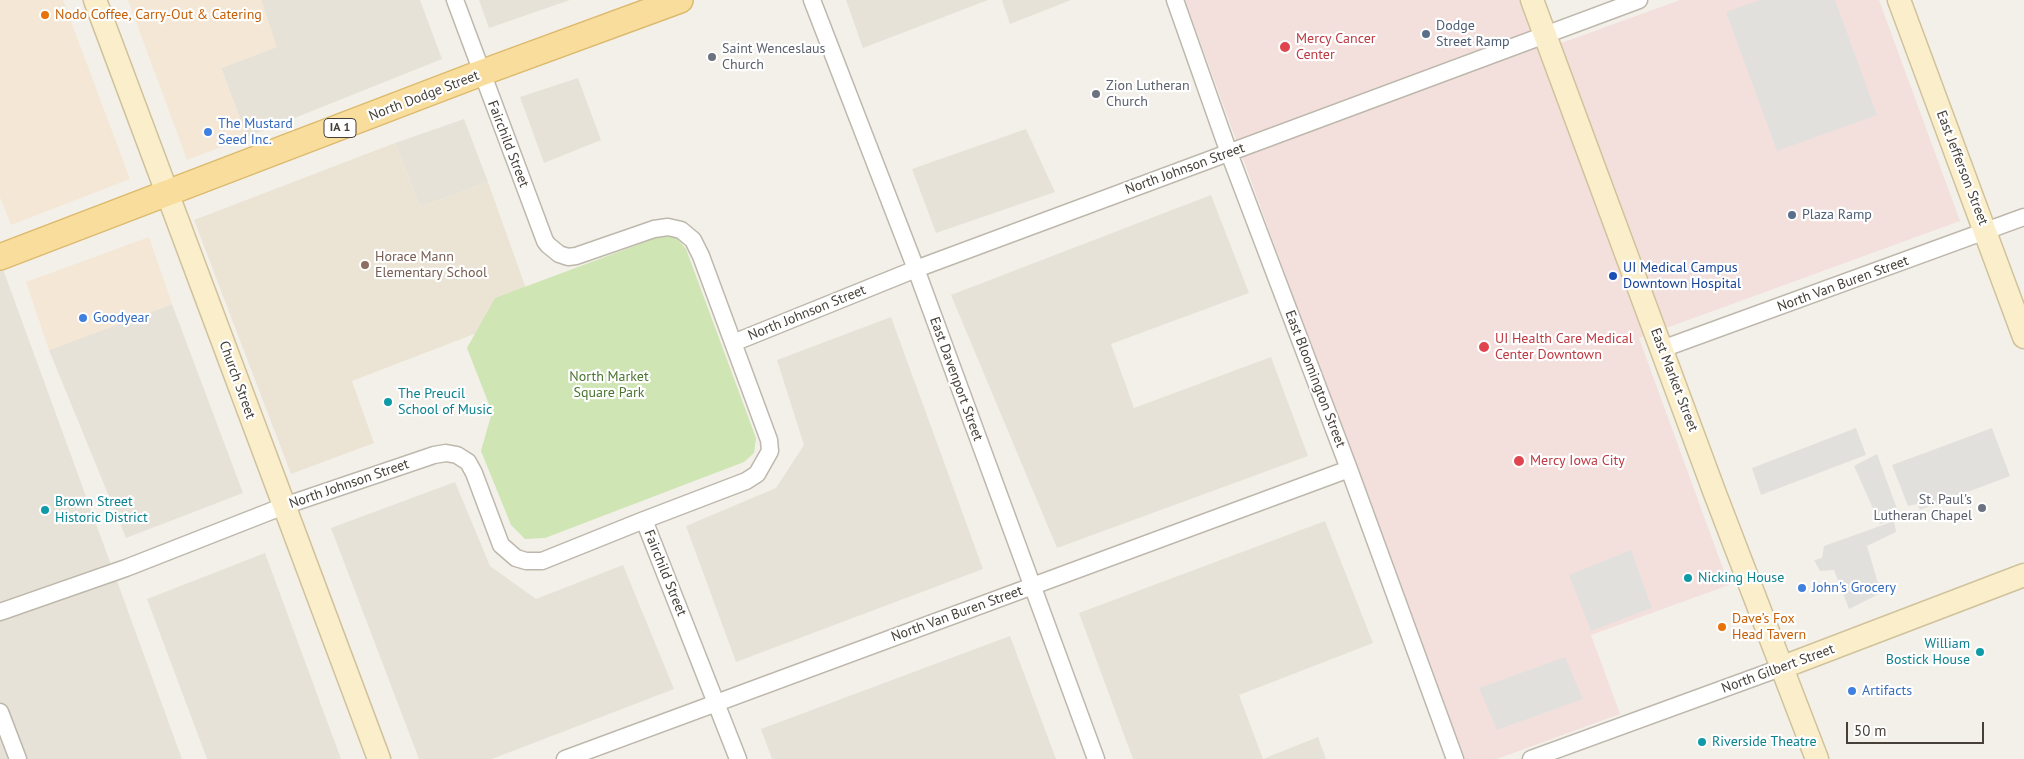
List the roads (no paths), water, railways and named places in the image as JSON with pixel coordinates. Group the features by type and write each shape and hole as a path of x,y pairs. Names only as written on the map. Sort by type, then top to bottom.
{"main road":[{"name":"Church Street","path":"95,0 379,759"},
{"name":"North Dodge Street","path":"0,258 482,73 680,0"},
{"name":"East Market Street","path":"1532,0 1817,759"},
{"name":"East Jefferson Street","path":"1899,0 2024,337"},
{"name":"North Gilbert Street","path":"1783,667 2024,575"}],"street":[{"name":"Fairchild Street","path":"455,0 545,241 559,254 568,257 582,255 668,227 681,230 693,240 701,256 769,440 770,452 758,474 746,481 644,520 738,759"},
{"name":"East Davenport Street","path":"812,0 916,269 1096,759"},
{"name":"East Bloomington Street","path":"1175,0 1229,153 1349,469 1455,759"},
{"name":"North Johnson Street","path":"733,342 916,269 1640,0"},
{"name":"North Van Buren Street","path":"1662,350 2024,217"},
{"name":"North Johnson Street","path":"0,612 126,568 284,506 434,455 457,455 468,462 502,545 516,558 526,561 542,561 644,520"},
{"name":"North Van Buren Street","path":"565,759 1349,469"},
{"name":"North Gilbert Street","path":"1531,759 1783,667"},
{"path":"0,712 18,759"}],"place":[{"name":"Nodo Coffee, Carry-Out & Catering","path":"45,15"},
{"name":"Dodge Street Ramp","path":"1426,34"},
{"name":"Mercy Cancer Center","path":"1285,47"},
{"name":"Saint Wenceslaus Church","path":"712,57"},
{"name":"Zion Lutheran Church","path":"1096,94"},
{"name":"The Mustard Seed Inc.","path":"208,132"},
{"name":"Plaza Ramp","path":"1792,215"},
{"name":"Horace Mann Elementary School","path":"365,265"},
{"name":"UI Medical Campus Downtown Hospital","path":"1613,276"},
{"name":"Goodyear","path":"83,318"},
{"name":"UI Health Care Medical Center Downtown","path":"1484,347"},
{"name":"The Preucil School of Music","path":"388,402"},
{"name":"Mercy Iowa City","path":"1519,461"},
{"name":"St. Paul's Lutheran Chapel","path":"1982,508"},
{"name":"Brown Street Historic District","path":"45,510"},
{"name":"Nicking House","path":"1688,578"},
{"name":"John's Grocery","path":"1802,588"},
{"name":"Dave’s Fox Head Tavern","path":"1722,627"},
{"name":"William Bostick House","path":"1980,652"},
{"name":"Artifacts","path":"1852,691"},
{"name":"Riverside Theatre","path":"1702,742"}],"park label":[{"name":"North Market Square Park","path":"609,386"}]}
